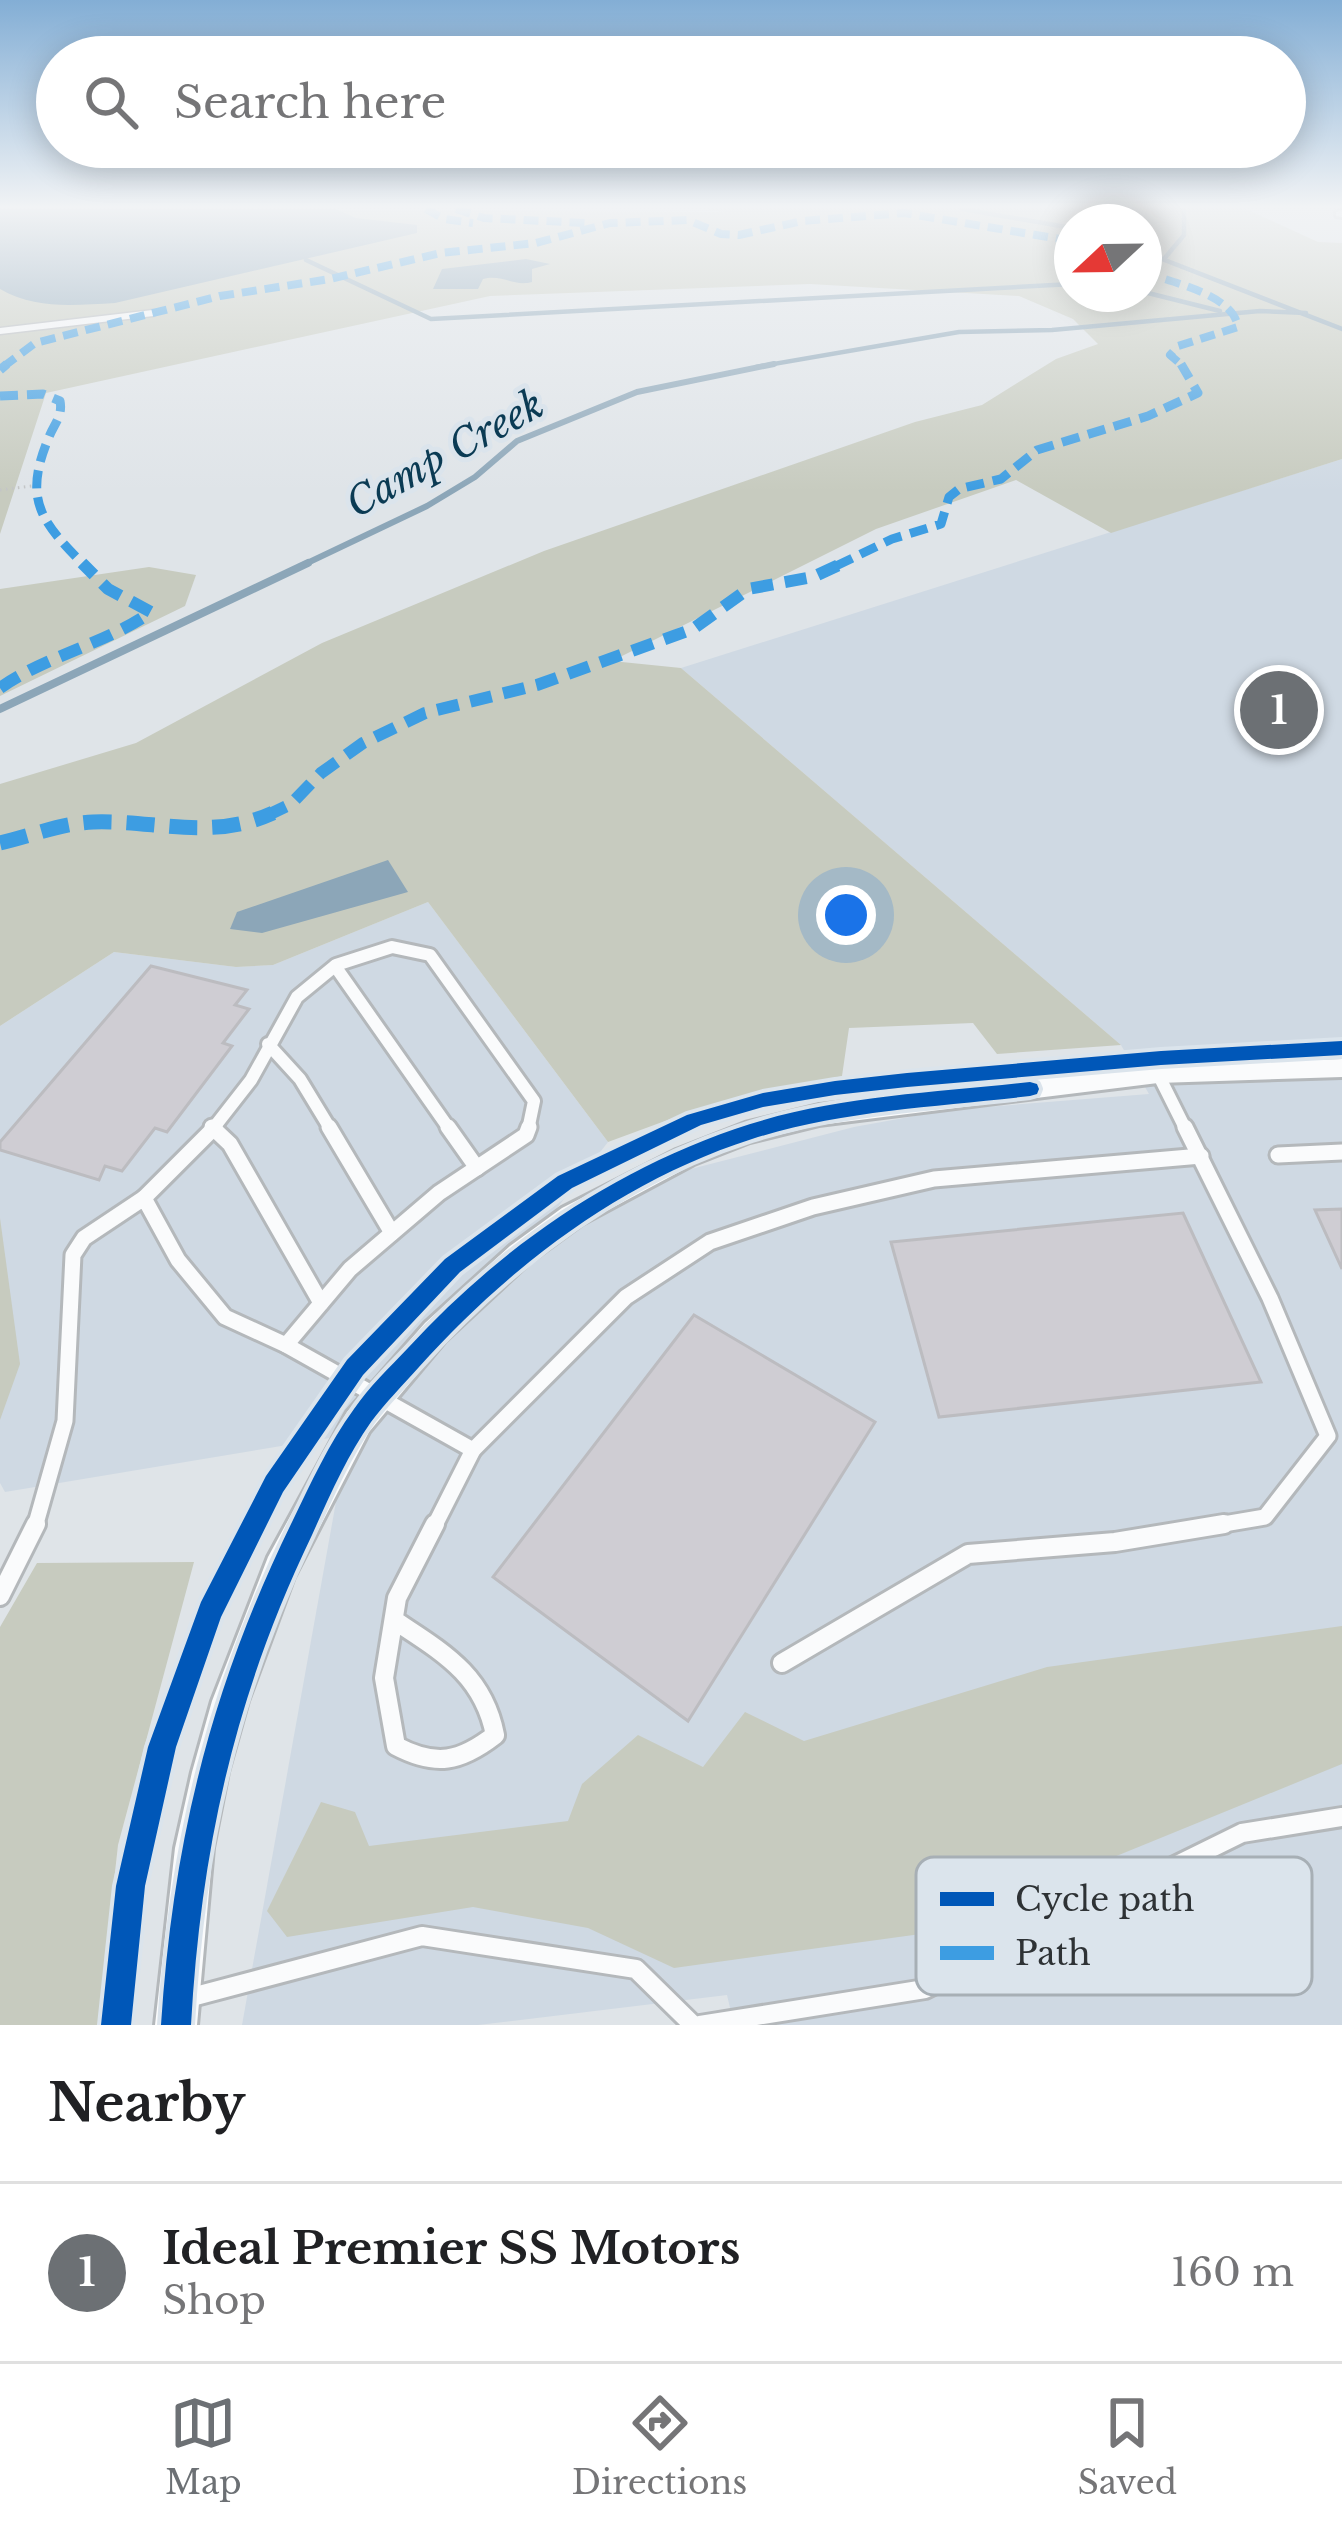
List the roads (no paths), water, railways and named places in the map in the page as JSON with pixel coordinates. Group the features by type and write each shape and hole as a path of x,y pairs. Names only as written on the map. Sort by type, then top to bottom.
{"street":[{"path":"177,2013 194,1848 230,1701 280,1569 358,1422 435,1332 532,1244 572,1216 686,1157 745,1133 819,1115 1158,1074 1342,1068"}],"lane":[{"path":"0,331 153,313"},
{"path":"0,1595 24,1556 45,1500 68,1402 73,1256 84,1238 144,1198 236,1103 296,993 312,977 390,946 415,946 430,956 534,1101 534,1117 526,1135 350,1269 286,1346"},
{"path":"335,966 477,1168"},
{"path":"268,1045 300,1079 392,1233"},
{"path":"782,1663 968,1554 1115,1542 1265,1517 1335,1439 1158,1074"},
{"path":"212,1127 230,1144 321,1303"},
{"path":"1278,1155 1342,1152"},
{"path":"394,1620 466,1669 491,1701 495,1735 464,1760 422,1761 396,1746 384,1678 397,1598 472,1450 550,1367 626,1297 710,1242 813,1207 934,1179 1201,1156"},
{"path":"144,1198 178,1260 225,1317 472,1450"},
{"path":"1193,1857 1242,1833 1342,1817"},
{"path":"177,2013 422,1936 636,1969 697,2025 916,1990"}],"water":[{"path":"388,860 408,892 262,933 230,929 237,912"}],"waterway":[{"path":"398,304 431,319 715,304"},
{"path":"1190,304 1220,311"},
{"path":"1276,304 1300,313"},
{"name":"Camp Creek","path":"756,367 959,332 1052,330 1260,311 1300,313"},
{"name":"Camp Creek","path":"1300,313 1306,313"},
{"path":"1300,313 1342,329"},
{"name":"Camp Creek","path":"301,566 427,506 475,477 517,441 637,392 774,364"},
{"name":"Camp Creek","path":"0,709 308,563"}],"place":[{"name":"Ideal Premier SS Motors","path":"1279,710"}]}
